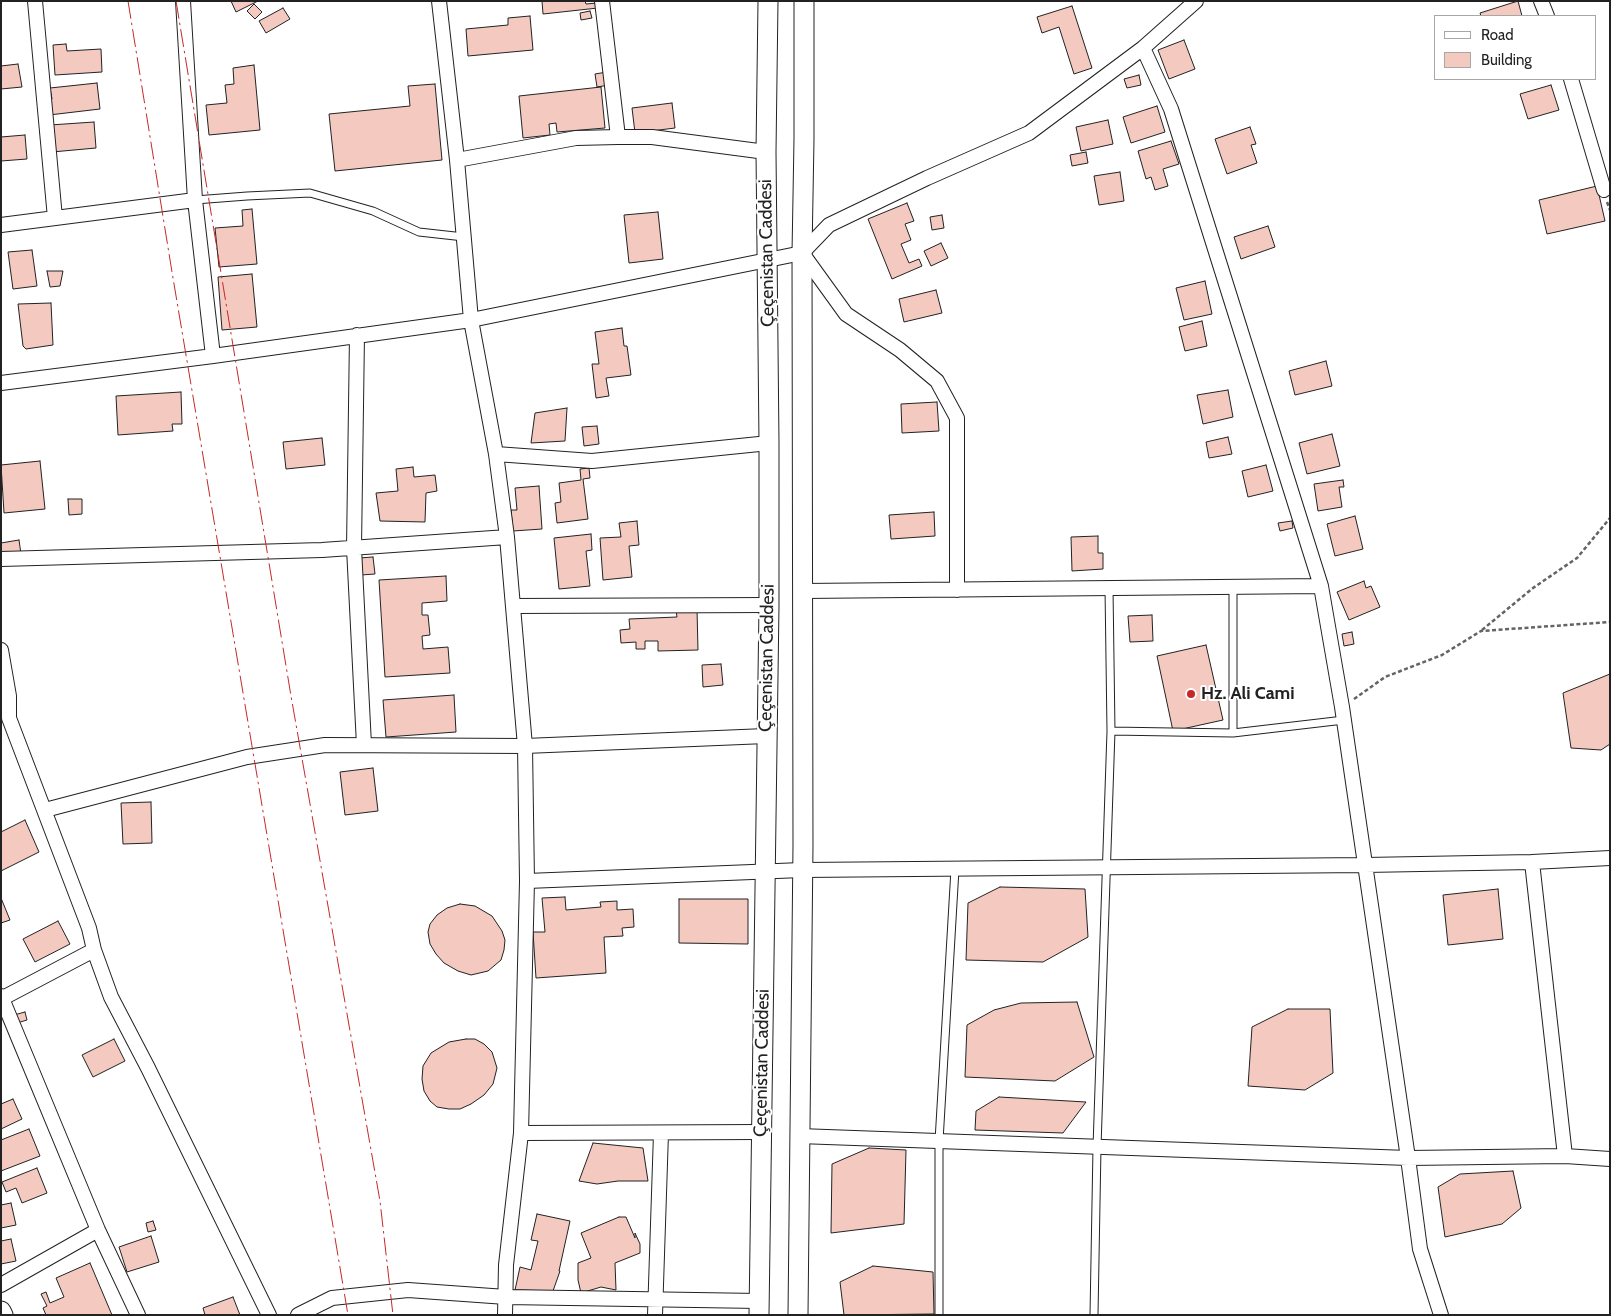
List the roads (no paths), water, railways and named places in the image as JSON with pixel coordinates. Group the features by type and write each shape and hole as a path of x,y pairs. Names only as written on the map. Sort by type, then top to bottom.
{"main road":[{"name":"Çeçenistan Caddesi","path":"759,1308 768,605 769,443 766,152 768,1"},
{"name":"Çeçenistan Caddesi","path":"798,1315 802,870 804,1"},
{"path":"1,1311 3,1315"}],"street":[{"path":"35,1 55,218"},
{"path":"183,1 195,200 213,356"},
{"path":"439,1 457,160 471,320 496,454 506,537 525,746 527,881 521,1133 506,1266 505,1315"},
{"path":"602,1 618,136"},
{"path":"1,383 471,320 802,253 830,225 927,178 1029,133 1143,48 1196,1"},
{"path":"1542,1 1547,15"},
{"path":"1143,48 1171,109 1320,586 1343,713 1420,1248 1441,1315"},
{"path":"1571,80 1604,190"},
{"path":"457,160 576,138 618,136 652,137 766,152"},
{"path":"1,225 195,200"},
{"path":"802,253 846,314 900,350 937,381 957,418 957,590"},
{"path":"357,335 354,548 364,746"},
{"path":"496,454 592,461 769,443"},
{"path":"1,559 322,550 506,537"},
{"path":"803,591 1320,586"},
{"path":"513,606 768,605"},
{"path":"1,650 9,696 5,719 45,810 89,928 94,950 111,997 148,1068 269,1315"},
{"path":"45,810 247,758 326,745 525,746 766,736"},
{"path":"527,881 802,870 1365,865 1532,862 1610,858"},
{"path":"1532,862 1565,1156"},
{"path":"94,950 2,998 98,1230 138,1315"},
{"path":"655,1315 661,1132"},
{"path":"521,1133 761,1132"},
{"path":"800,1136 1408,1158 1565,1156 1610,1159"},
{"path":"1,1285 98,1230"},
{"path":"298,1315 332,1298 408,1290 506,1297 655,1299 759,1308"}],"lane":[{"path":"195,200 310,193 373,211 419,232 464,237"},
{"path":"1233,587 1234,732"},
{"path":"1094,1315 1097,1147 1111,731 1108,588"},
{"path":"1111,731 1234,732 1343,713"},
{"path":"939,1315 939,1141 955,869"}],"place":[{"name":"Hz. Ali Cami","path":"1191,694"}]}
